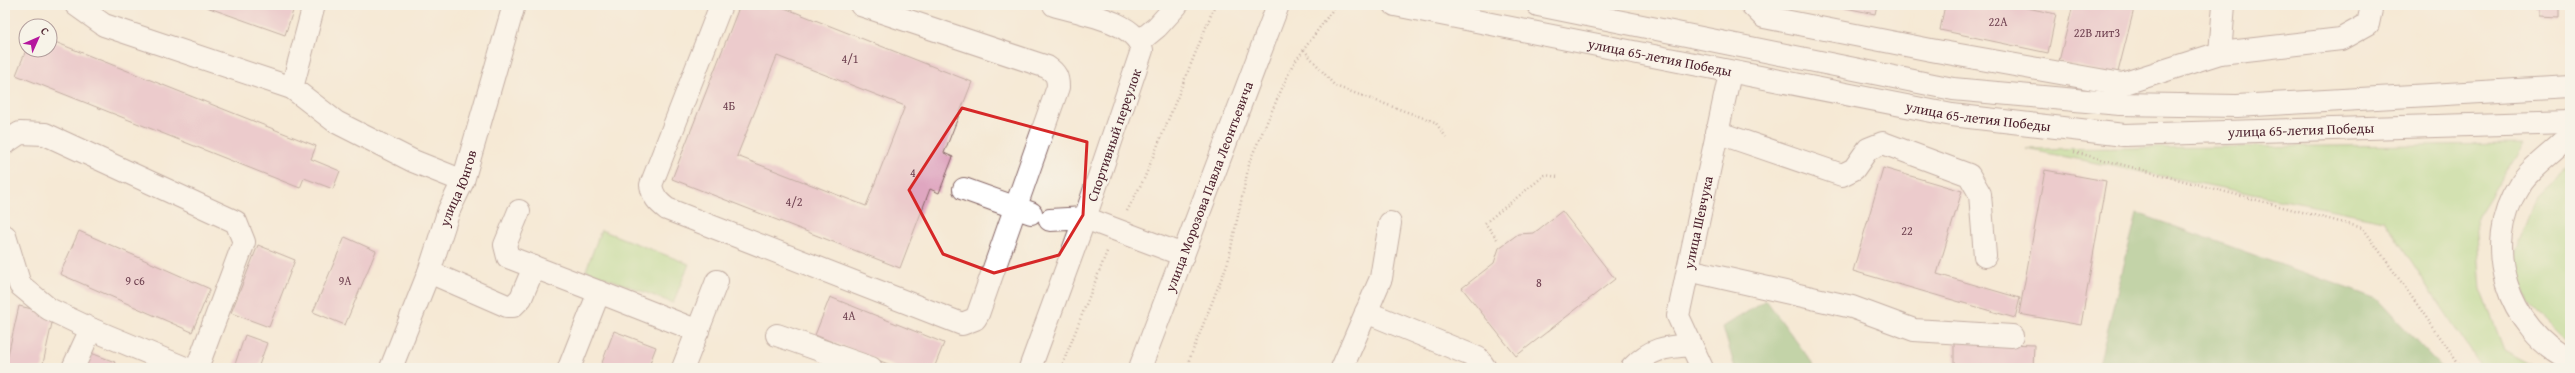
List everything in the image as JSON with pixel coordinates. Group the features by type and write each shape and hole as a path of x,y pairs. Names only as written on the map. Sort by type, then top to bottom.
{"main road":[{"path":"76,5 104,25 292,88 336,122 414,161 463,181"},
{"path":"292,88 314,5"},
{"name":"улица Юнгов","path":"391,368 429,272 449,210 463,181 514,5"},
{"path":"721,5 652,185 653,194 658,202 667,209 962,324 975,319 1032,213 1058,87 1058,78 1054,72 1047,67 861,5"},
{"path":"1054,5 1125,27 1140,41 1157,27 1177,5"},
{"name":"улица Морозова Павла Леонтьевича","path":"1140,368 1278,5"},
{"name":"улица 65-летия Победы","path":"1395,5 1730,73 1952,115 2124,134 2570,122"},
{"name":"улица 65-летия Победы","path":"1538,5 1953,89 2120,104 2237,106 2570,87"},
{"path":"1752,5 1764,17 1931,50 2122,84 2220,54 2341,39 2368,24 2372,5"},
{"path":"2220,54 2224,5"},
{"name":"Спортивный переулок","path":"1140,41 1141,57 1085,218 1183,255"},
{"name":"улица Шевчука","path":"1702,368 1678,316 1716,132 1730,73"},
{"path":"1716,132 1842,175 1854,169 1868,149 1883,143 1969,175 1980,194 1985,256"},
{"path":"5,143 20,133 45,134 236,222 244,242 197,368"},
{"path":"2570,140 2562,143 2519,185 2508,209 2501,239 2502,268 2510,297 2528,327 2555,353 2570,360"},
{"path":"964,189 1032,213 1085,218 1030,368"},
{"path":"519,211 504,245 508,257 698,331"},
{"path":"1342,368 1381,278 1390,223"},
{"path":"5,236 20,285 48,309 91,329 185,368"},
{"path":"429,272 507,306 513,306 521,298 534,267"},
{"path":"1688,270 1852,307 1914,330 2012,336"},
{"path":"683,368 717,280"},
{"path":"569,368 599,292"},
{"path":"1366,312 1478,358 1485,368"},
{"path":"73,368 91,329"},
{"path":"777,335 871,368"},
{"path":"1632,368 1645,354 1669,347 1691,345"}],"path":[{"path":"1061,368 1118,230 1144,179 1215,5"},
{"path":"1186,368 1228,262 1250,160 1292,66 1336,5"},
{"path":"1304,50 1335,86 1435,122 1446,137"},
{"path":"1497,239 1485,223 1545,175 1558,177"}],"highlighted area":[{"path":"962,108 1006,122 1087,142 1083,215 1059,255 994,273 943,254 909,190"}],"green space":[{"path":"2524,144 2476,219 2481,289 2504,350 2538,368 2482,368 2384,220 2026,149"},
{"path":"2570,164 2570,341 2564,339 2529,304 2513,258 2536,196"},
{"path":"2137,213 2377,299 2442,368 2098,368"},
{"path":"601,230 689,264 673,303 586,270"},
{"path":"1766,300 1816,368 1735,368 1723,327"}],"building":[{"path":"201,5 295,5 285,35"},
{"path":"740,5 777,5 972,82 944,153 953,157 939,193 930,189 900,268 672,179","holes":["777,56 905,106 866,206 737,156"]},
{"path":"1831,5 1877,5 1875,14"},
{"path":"1945,5 2013,5 2056,14 2048,53 1940,30"},
{"path":"2073,5 2135,5 2117,76 2059,61"},
{"path":"2536,5 2560,5 2560,17 2540,16 2540,9 2536,9"},
{"path":"58,43 316,146 311,159 340,171 333,189 304,178 300,188 16,75 23,58 58,58"},
{"path":"1883,168 1962,191 1937,274 2020,298 2015,318 1853,271"},
{"path":"2045,170 2106,181 2081,325 2019,314"},
{"path":"1562,211 1615,279 1516,356 1462,288 1494,263 1499,248 1518,234 1534,233"},
{"path":"79,231 210,289 192,332 60,274"},
{"path":"345,237 376,251 345,325 313,312"},
{"path":"258,245 295,260 269,327 231,313"},
{"path":"830,297 944,343 934,368 898,368 815,335"},
{"path":"19,306 54,314 42,368 5,368"},
{"path":"614,331 656,347 648,368 600,368"},
{"path":"245,335 267,343 258,368 234,367"},
{"path":"1954,342 2034,345 2033,368 1954,368"},
{"path":"91,353 115,362 112,368 85,368"}]}
